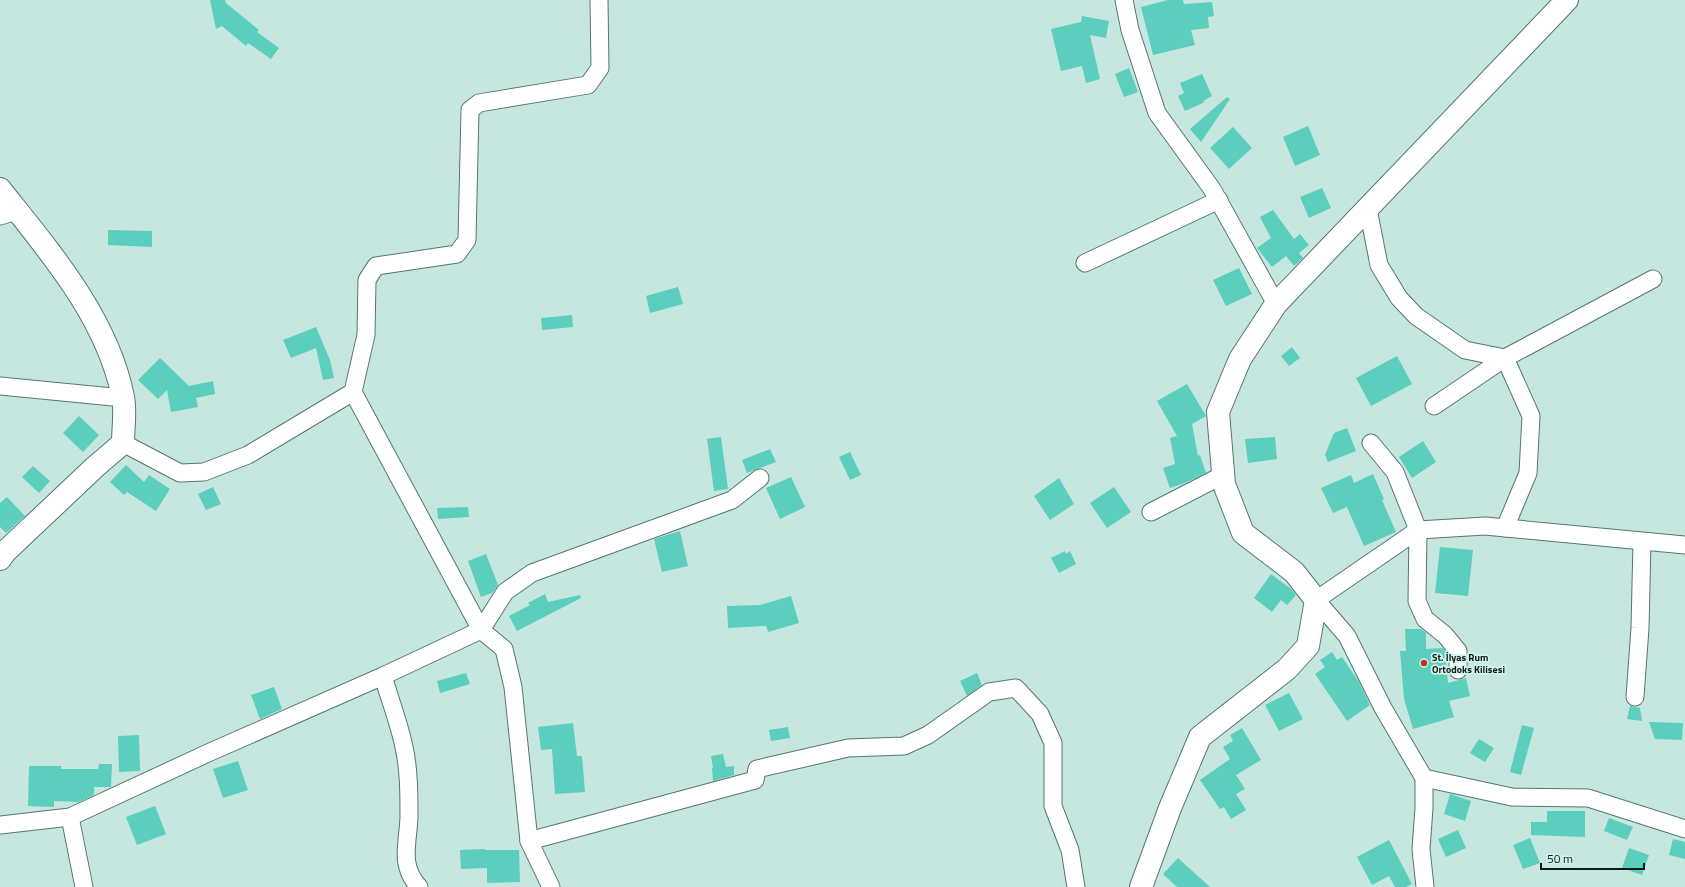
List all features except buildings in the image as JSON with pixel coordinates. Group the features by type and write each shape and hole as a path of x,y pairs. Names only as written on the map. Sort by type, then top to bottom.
{"street":[{"path":"551,887 529,841 513,687 504,649 480,630 353,392 366,336 367,280 376,266 457,254 467,240 470,110 479,103 588,85 600,68 598,0"},
{"path":"1124,0 1130,30 1157,113 1219,200 1276,304"},
{"path":"1424,887 1421,849 1424,808 1424,778 1383,708 1346,636 1294,572 1243,533 1224,484 1218,412 1240,359 1276,304 1567,0"},
{"path":"0,189 9,214 56,260 93,318 110,354 123,398 123,443 95,467 5,552 0,559"},
{"path":"1085,263 1219,200"},
{"path":"1368,209 1379,265 1398,298 1416,316 1465,350 1505,358"},
{"path":"1434,406 1505,358 1653,279"},
{"path":"1505,358 1531,416 1528,473 1506,528"},
{"path":"0,386 123,398"},
{"path":"123,443 180,473 204,472 248,455 353,392"},
{"path":"1371,443 1395,472 1418,530 1417,601 1425,619 1445,635 1458,651 1458,670"},
{"path":"1151,512 1223,475"},
{"path":"0,825 70,817 383,676 480,630 505,592 532,573 732,500 760,478"},
{"path":"1141,887 1170,808 1200,737 1287,669 1308,646 1316,600 1418,530 1485,526 1685,545"},
{"path":"1635,697 1640,628 1642,542"},
{"path":"383,676 404,748 406,760 409,798 405,857 406,864 419,887"},
{"path":"529,841 755,780 757,769 848,748 904,746 928,735 989,692 1016,688 1040,714 1053,743 1053,806 1070,850 1076,887"},
{"path":"1424,778 1512,797 1588,798 1685,829"},
{"path":"70,817 84,887"}],"place":[{"name":"St. İlyas Rum Ortodoks Kilisesi","path":"1424,663"}]}
